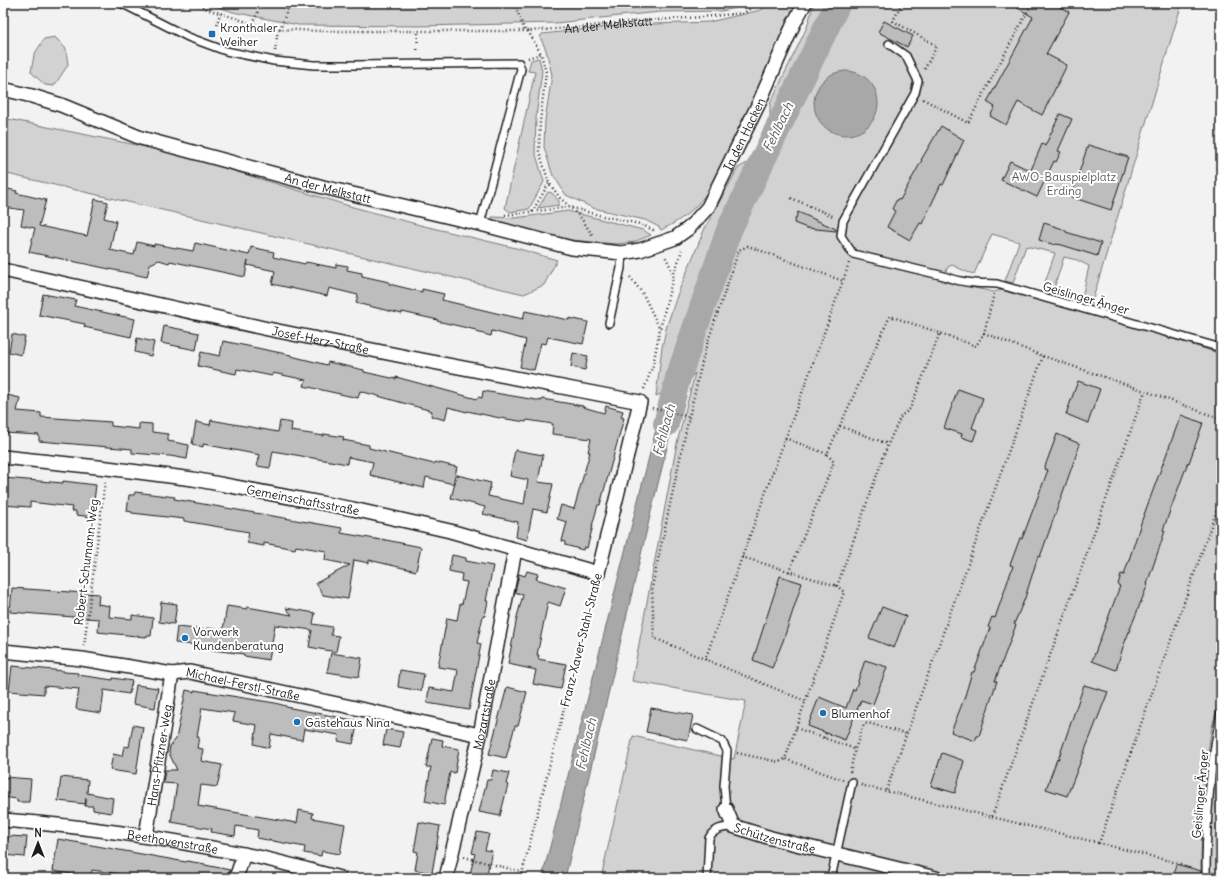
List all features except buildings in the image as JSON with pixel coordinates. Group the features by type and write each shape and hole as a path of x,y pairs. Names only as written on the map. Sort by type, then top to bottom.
{"street":[{"name":"In den Hacken","path":"659,244 675,238 690,228 708,207 759,103 794,23 805,3"},
{"name":"An der Melkstatt","path":"3,89 61,105 141,138 324,187 480,224 572,248 622,253 640,250 659,244"},
{"name":"Josef-Herz-Straße","path":"3,270 299,335 640,402"},
{"name":"Franz-Xaver-Stahl-Straße","path":"598,573 640,402"},
{"name":"Gemeinschaftsstraße","path":"3,457 193,479 353,509 450,531 598,573"},
{"name":"Mozartstraße","path":"446,878 480,735 515,550"},
{"name":"Michael-Ferstl-Straße","path":"3,651 82,659 172,674 190,672 480,735"},
{"name":"Hans-Pfitzner-Weg","path":"146,836 172,674"},
{"name":"Schützenstraße","path":"726,809 733,826 771,838 936,878"},
{"name":"Beethovenstraße","path":"3,820 146,836 244,854 340,878"},
{"path":"236,878 244,854"}],"lane":[{"path":"121,3 188,37 226,51 274,61 314,65 519,63 521,69 480,224"},
{"path":"853,254 841,236 843,221 915,93 918,81 906,56 889,44"},
{"path":"609,323 621,268 622,253"},
{"name":"Geislinger Änger","path":"853,254 951,279 975,283 997,284 1221,348"},
{"name":"Geislinger Änger","path":"1206,878 1206,841 1210,784 1215,741 1221,713"},
{"path":"697,729 722,741 727,752"},
{"name":"Schützenstraße","path":"726,809 724,786 727,752"},
{"path":"831,878 850,782"},
{"path":"707,878 709,838 712,832 733,826"}],"path":[{"name":"An der Melkstatt","path":"195,3 209,10 253,24 279,29 319,31 527,31 744,13 758,3"},
{"path":"253,24 261,3"},
{"path":"267,3 288,8"},
{"path":"274,61 279,29 290,3"},
{"path":"514,3 527,31 541,54 546,72 540,122 539,151 549,183 560,198 570,207"},
{"path":"902,3 893,21 937,46 918,81"},
{"path":"915,93 968,123 1032,3"},
{"path":"217,25 220,13"},
{"path":"417,64 418,31"},
{"path":"532,212 549,183"},
{"path":"791,198 843,221"},
{"path":"503,215 509,216 570,207 640,224 653,230 670,266 673,277"},
{"path":"805,701 654,638 652,587 705,350 739,250 748,246 843,281"},
{"path":"640,402 653,365 673,277 682,249"},
{"path":"705,660 853,254"},
{"path":"827,454 890,316 976,346 984,333 997,284"},
{"path":"837,586 888,444 901,416 910,409 940,333"},
{"path":"984,333 1043,356 1221,419"},
{"path":"886,791 1043,356"},
{"path":"992,817 1145,391"},
{"path":"652,408 689,417"},
{"path":"840,426 888,444"},
{"path":"786,438 827,454 834,462 789,572"},
{"name":"Robert-Schumann-Weg","path":"82,659 107,468"},
{"path":"1099,844 1221,498"},
{"path":"742,557 837,586 844,592 785,760"},
{"name":"Franz-Xaver-Stahl-Straße","path":"521,878 598,573"},
{"path":"850,782 855,749 864,724 868,722 907,734"},
{"path":"796,728 855,749"},
{"path":"824,738 826,733"},
{"path":"727,752 779,762 785,760 850,782 1181,864"},
{"path":"452,854 522,872"}],"green space":[{"path":"207,3 749,3 741,7 721,11 661,12 556,23 419,26 298,25 233,12"},
{"path":"770,3 799,3 755,100 707,193 692,210 675,223 661,230 659,227 645,220 593,208 566,195 552,173 544,147 545,120 552,75 546,50 540,37 542,34 627,25 709,22 761,10"},
{"name":"AWO-Bauspielplatz Erding","path":"814,3 1182,3 1091,305 1081,302 1089,266 1077,260 1064,257 1052,294 1042,291 1055,253 1026,246 1013,283 1005,281 1019,242 992,234 974,274 952,265 948,267 941,281 994,292 1002,290 1145,330 1221,354 1221,692 1211,731 1204,783 1201,878 962,878 737,831 944,878 601,878 633,736 734,759 746,701 632,681 677,443 695,373 685,384 656,396 662,347 667,325 678,293 705,228 738,168 756,158 770,126 770,104 807,27"},
{"path":"55,37 66,49 68,65 54,86 45,85 31,72 34,55 44,39"},
{"path":"539,58 542,71 536,118 535,151 544,182 529,209 510,212 505,208 535,72 528,71 531,60"},
{"path":"3,118 171,152 353,207 516,248 557,260 544,285 524,294 3,173"},
{"path":"548,192 552,193 559,201 559,205 538,208"},
{"path":"568,211 643,230 651,235 634,242 617,244 571,240 492,223 492,217 515,218"},
{"path":"1221,732 1221,878 1210,878 1209,841 1211,804"}],"water":[{"path":"846,71 864,76 869,80 873,85 878,103 873,121 869,126 864,130 846,135 828,130 823,126 819,121 814,103 819,85 823,80 828,76"},
{"path":"682,387 565,878 542,878 665,394"}],"waterway":[{"name":"Fehlbach","path":"666,424 678,378 729,230 838,3"}],"place":[{"name":"Kronthaler Weiher","path":"212,34"},
{"name":"Vorwerk Kundenberatung","path":"185,638"},
{"name":"Blumenhof","path":"823,713"},
{"name":"Gästehaus Nina","path":"297,722"}]}
